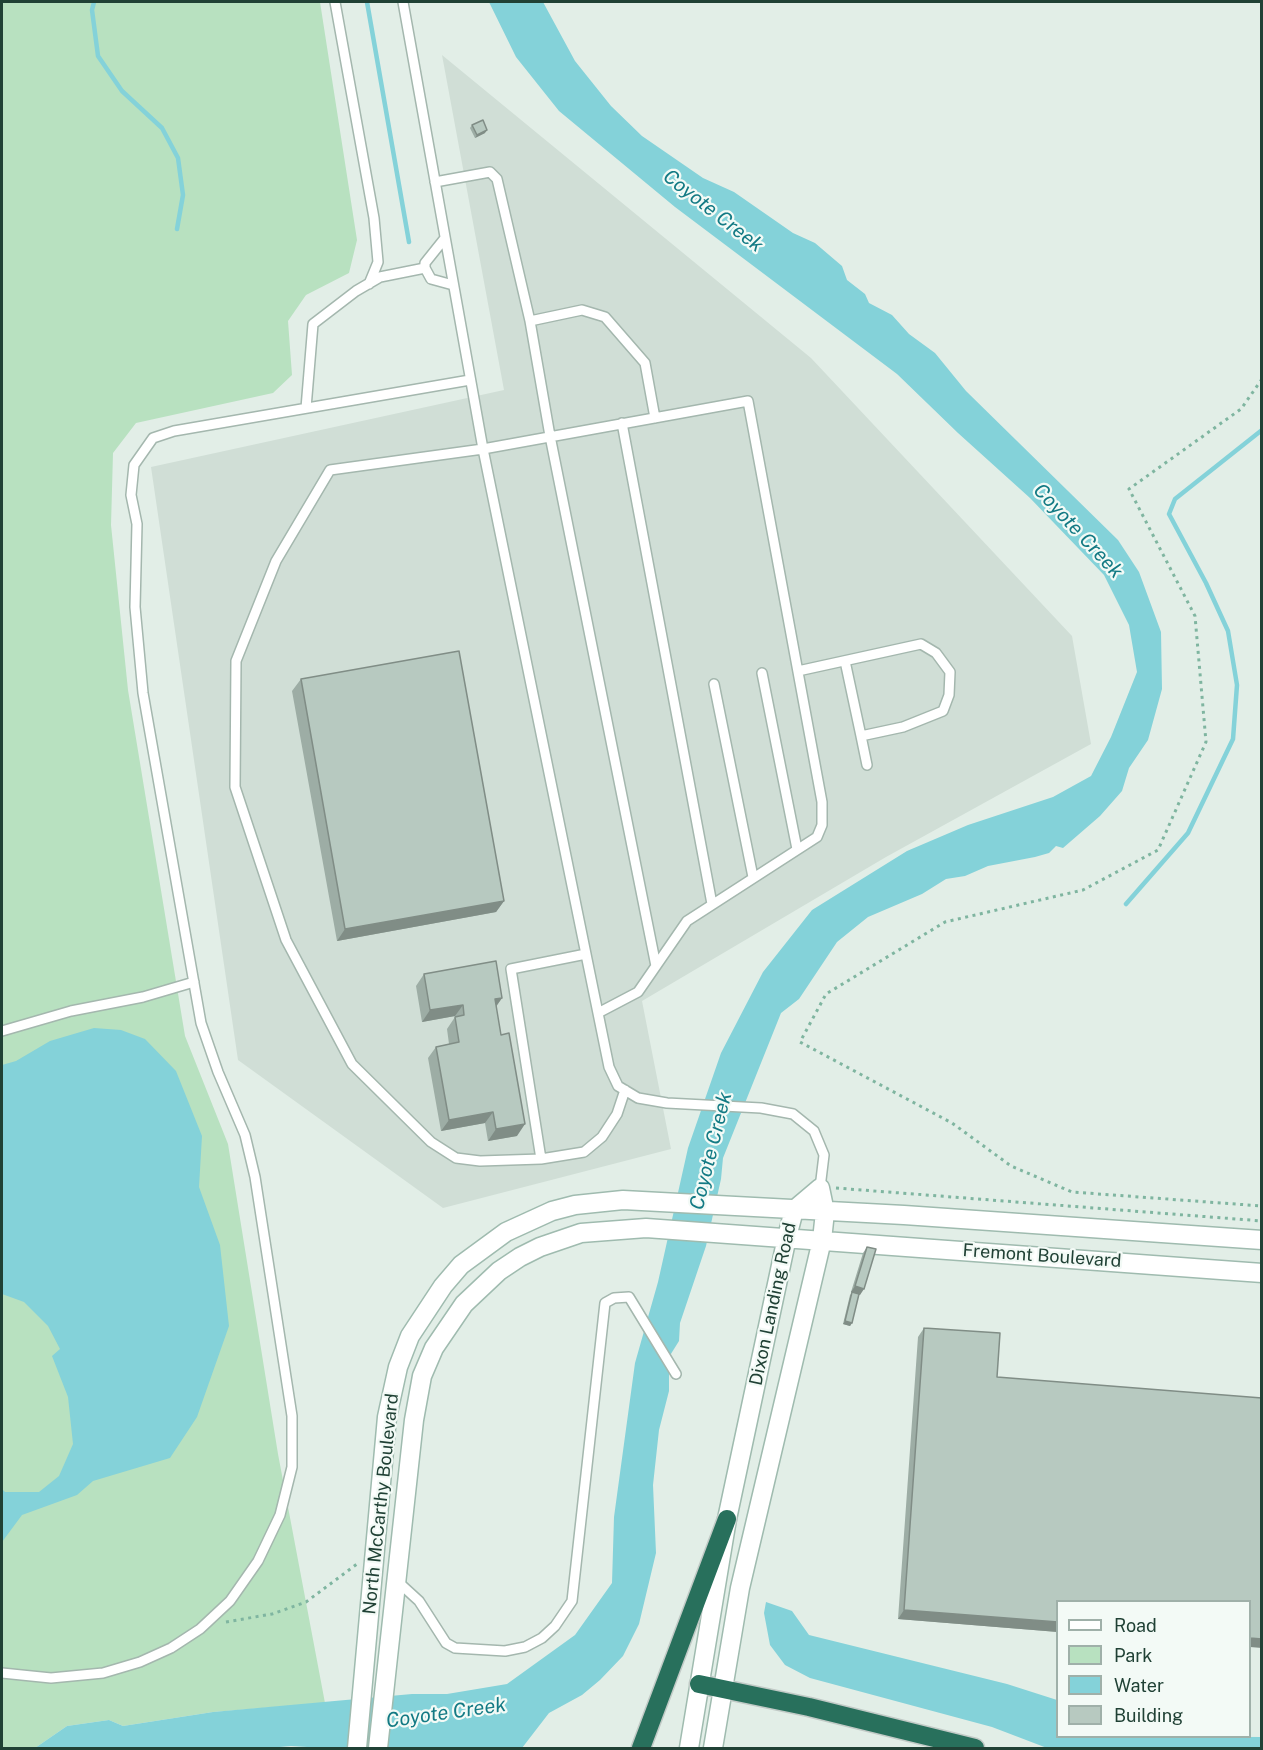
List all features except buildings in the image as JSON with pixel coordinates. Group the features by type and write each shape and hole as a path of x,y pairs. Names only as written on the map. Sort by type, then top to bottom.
{"highway":[{"path":"641,1749 727,1519"},
{"path":"699,1684 723,1687 975,1749"}],"main road":[{"name":"Dixon Landing Road","path":"689,1749 727,1519 787,1237 794,1210 820,1188 825,1212 822,1239 740,1588 713,1749"},
{"name":"North McCarthy Boulevard","path":"357,1749 392,1388 410,1336 425,1309 461,1265 482,1248 529,1221 564,1208 600,1201 651,1201 825,1212"},
{"name":"Fremont Boulevard","path":"825,1212 1262,1240"},
{"name":"North McCarthy Boulevard","path":"378,1749 395,1579 418,1394 434,1348 448,1324 464,1304 499,1271 540,1247 581,1233 646,1228 822,1239"},
{"name":"Fremont Boulevard","path":"822,1239 1262,1273"},
{"path":"392,1388 418,1394"}],"lane":[{"path":"335,2 374,218 378,262 369,284"},
{"path":"403,2 483,449 609,1067 618,1086 638,1098 667,1103 761,1108 793,1114 814,1131 824,1155 820,1188"},
{"path":"435,182 490,172 497,179 530,321 550,436 656,966"},
{"path":"445,238 425,263 425,268 431,279 453,285"},
{"path":"306,408 313,324 381,277 425,268"},
{"path":"530,321 582,310 605,317 645,363 655,418"},
{"path":"2,1673 51,1678 103,1673 140,1662 171,1648 200,1629 230,1600 258,1561 280,1515 292,1467 292,1416 255,1177 244,1135 201,1023 143,693 135,607 137,524 131,495 134,465 153,438 163,435 470,380"},
{"path":"598,1013 638,992 687,921 753,876 817,837 822,825 822,802 748,401 483,449 330,470 276,561 236,661 235,787 286,940 352,1064 431,1142 456,1158 480,1161 541,1159 584,1152 602,1137 616,1114 626,1090"},
{"path":"622,423 712,904"},
{"path":"798,671 921,644 936,653 950,672 949,695 943,711 903,727 861,736"},
{"path":"845,661 867,765"},
{"path":"762,672 797,849"},
{"path":"714,684 753,876"},
{"path":"541,1159 511,969 586,954"},
{"path":"2,1030 71,1011 143,997 194,982"},
{"path":"395,1579 419,1601 446,1643 455,1648 505,1651 525,1647 555,1626 572,1601 605,1303 614,1298 629,1297 676,1374"}],"path":[{"path":"1262,379 1241,408 1129,489 1195,616 1206,742 1158,850 1083,890 945,922 826,994 800,1042 952,1123 1011,1166 1072,1192 1262,1206"},
{"path":"820,1188 858,1188 1037,1205 1262,1221"},
{"path":"200,1629 272,1614 306,1602 359,1562 375,1560"}],"shaded area":[{"path":"442,55 811,358 1072,636 1091,744 886,857 642,1001 671,1149 443,1208 238,1060 151,467 504,390"}],"green space":[{"path":"2,2 320,2 357,240 349,273 306,295 288,321 292,375 273,393 136,423 113,453 111,525 128,690 185,1036 228,1144 278,1454 325,1703 213,1712 123,1726 109,1720 67,1726 35,1748 2,1748"}],"water":[{"name":"Coyote Creek","path":"489,2 543,2 575,61 611,106 642,136 703,178 734,192 793,233 815,243 842,266 847,280 865,294 869,303 892,315 909,334 935,353 966,391 1118,540 1139,572 1161,632 1162,689 1148,740 1129,768 1122,791 1100,816 1063,848 1056,846 1049,853 988,866 965,876 946,879 922,894 868,917 837,942 799,999 781,1013 723,1158 721,1179 706,1246 680,1323 679,1341 669,1357 669,1391 659,1430 653,1485 656,1553 639,1624 623,1656 600,1680 582,1695 549,1713 522,1748 291,1746 268,1748 35,1748 67,1726 109,1720 123,1726 213,1712 412,1694 447,1694 507,1684 575,1635 612,1583 614,1517 635,1363 658,1282 688,1148 721,1053 763,972 812,910 907,851 968,825 1053,797 1091,776 1111,737 1137,672 1129,625 1104,575 1030,498 897,374 675,207 559,111 516,57"},
{"path":"94,1028 121,1030 145,1039 176,1071 202,1136 199,1187 220,1245 229,1326 197,1417 170,1458 93,1481 77,1495 22,1515 2,1542 2,1489 5,1492 39,1492 59,1476 73,1444 68,1397 52,1356 60,1349 48,1326 24,1302 2,1294 2,1065 16,1061 50,1041"},
{"path":"766,1602 792,1611 809,1635 1007,1684 1056,1700 1056,1738 1261,1737 1261,1748 1047,1748 992,1727 810,1678 785,1665 770,1645 764,1613"}],"waterway":[{"path":"94,2 92,10 98,56 122,91 162,128 178,158 183,195 177,229"},
{"path":"367,2 409,242"},
{"path":"1126,904 1188,833 1233,739 1237,685 1228,631 1206,583 1169,514 1175,499 1262,430"}]}
